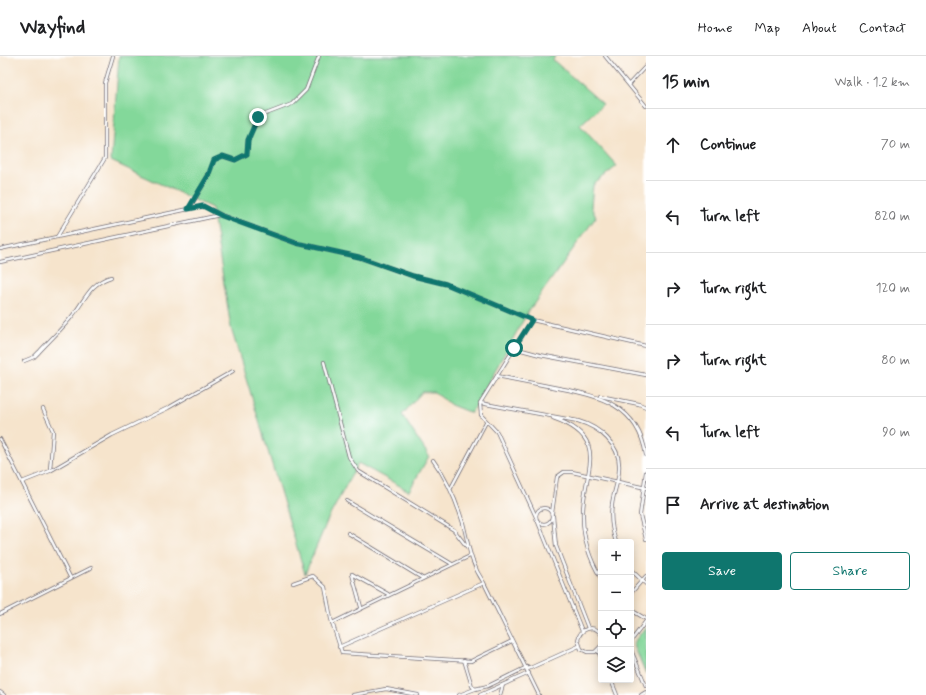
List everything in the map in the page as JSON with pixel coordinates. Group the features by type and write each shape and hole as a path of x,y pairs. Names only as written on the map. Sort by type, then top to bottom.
{"street":[{"path":"56,237 105,158 105,83 113,56"},
{"path":"188,209 208,176 214,160 223,156 235,160 247,154 248,140 258,117 292,104 306,90 319,56"},
{"path":"605,56 646,106"},
{"path":"629,84 646,66"},
{"path":"0,249 203,206 220,215 296,243 359,257 413,276 446,284 532,320 646,346"},
{"path":"0,262 220,215"},
{"path":"24,361 34,357 73,315 90,288 105,278 111,277"},
{"path":"532,320 480,403 481,415 497,432 536,517 582,631"},
{"path":"514,348 540,355 646,375"},
{"path":"324,362 349,457 358,472 454,530 468,547"},
{"path":"22,482 50,471 112,435 168,408 233,371"},
{"path":"497,376 639,404 646,407"},
{"path":"590,394 616,406 629,417 643,441 646,455"},
{"path":"480,403 578,421 591,425 600,431 617,453 619,468 611,514 615,539"},
{"path":"43,409 53,431 50,471"},
{"path":"547,416 571,425 583,435 589,446 591,459 589,477 583,503 584,530 590,555 600,575"},
{"path":"451,488 486,422"},
{"path":"0,439 70,577"},
{"path":"433,460 451,488 475,569 484,583 539,695"},
{"path":"588,628 556,546 552,513 557,477 560,474 572,472 644,488"},
{"path":"646,472 640,516 646,539"},
{"path":"347,501 452,564"},
{"path":"536,517 537,512 543,508 548,509 552,513"},
{"path":"538,522 543,524 548,523 553,516"},
{"path":"348,534 423,578"},
{"path":"332,623 361,607 470,556"},
{"path":"0,614 70,577 91,568"},
{"path":"634,573 646,584"},
{"path":"361,607 352,574 388,594"},
{"path":"293,583 310,576 318,580 325,587 332,623 342,653 471,660 512,642"},
{"path":"634,590 646,576"},
{"path":"339,647 484,583"},
{"path":"632,611 646,620 634,637"},
{"path":"598,630 588,628 582,631 578,640 581,649 592,653 598,650"},
{"path":"459,695 488,686 528,670 579,646"},
{"path":"634,657 646,686"},
{"path":"464,660 472,686 475,689"},
{"path":"480,695 502,685 528,670"},
{"path":"612,683 617,695"},
{"path":"500,695 502,685"},
{"path":"353,695 386,689 418,695"},
{"path":"0,692 4,695"},
{"path":"641,695 646,692"}],"green space":[{"path":"119,56 555,56 553,60 603,104 580,125 617,166 593,185 591,207 596,217 528,312 471,413 451,405 434,392 422,392 402,415 429,456 409,491 358,463 328,519 305,574 231,328 212,208 111,161"},
{"path":"646,627 646,674 634,645 634,642"}],"route":[{"path":"258,117 248,140 247,154 235,160 223,156 214,160 208,176 188,209 203,206 222,216 296,243 326,251 359,257 413,276 446,284 532,320 514,348"}]}
